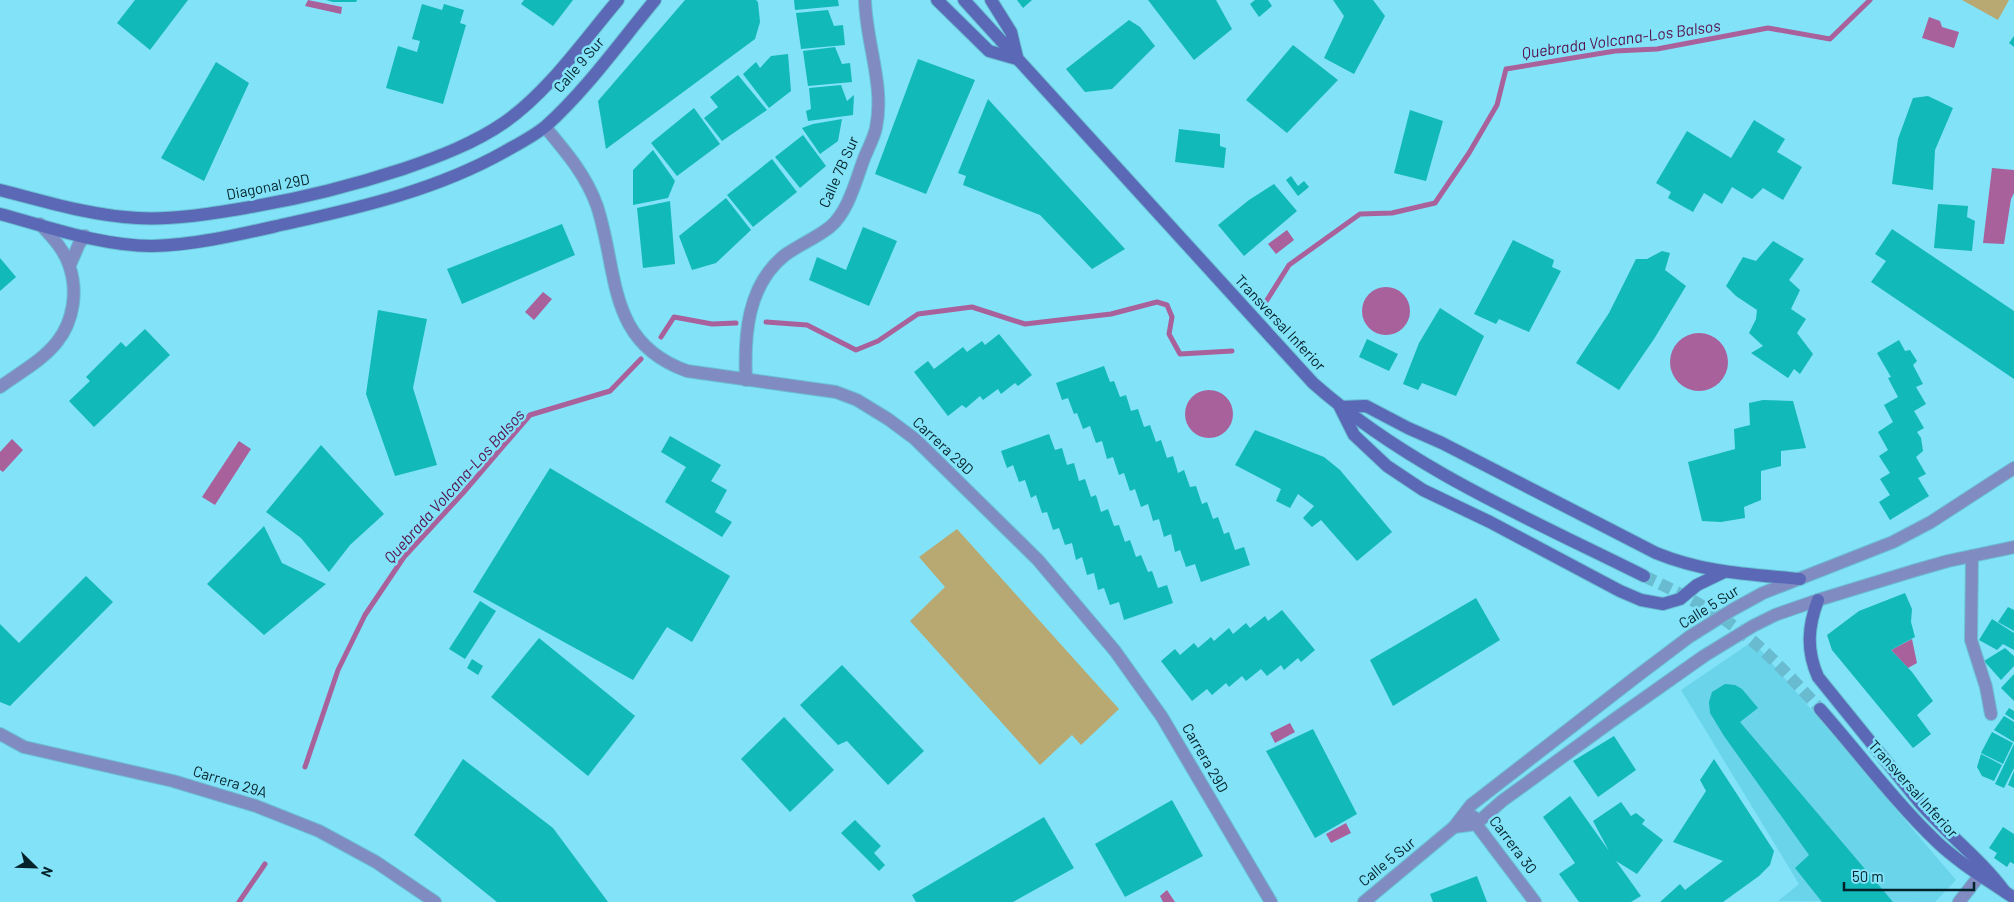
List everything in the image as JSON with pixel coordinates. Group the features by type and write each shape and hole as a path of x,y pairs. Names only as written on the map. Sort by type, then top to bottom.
{"main road":[{"name":"Calle 9 Sur","path":"505,122 548,83 618,0"},
{"name":"Calle 9 Sur","path":"85,236 152,246 188,243 258,231 399,196 478,167 520,144 545,127 576,95 655,0"},
{"path":"937,0 989,51 1017,59 1011,32 990,0"},
{"name":"Transversal Inferior","path":"964,0 1313,383 1340,408 1404,452 1494,501 1644,576"},
{"name":"Diagonal 29D","path":"0,190 87,210 136,218 171,219 327,192 367,181 446,154 505,122"},
{"path":"0,214 85,236"},
{"path":"1724,572 1697,585 1672,602 1658,604 1641,600 1424,490 1401,476 1386,466 1354,435 1340,408 1366,406 1656,553 1685,564 1724,572 1800,579"},
{"path":"1818,600 1810,628 1809,642 1811,656 1818,677 1932,817 1994,876 2010,895"},
{"name":"Transversal Inferior","path":"1820,709 1919,824 1937,842 1980,876 2010,895"}],"street":[{"name":"Calle 7B Sur","path":"746,380 744,345 748,318 757,292 782,257 830,226 841,214 876,128 877,87 865,0"},
{"name":"Carrera 29D","path":"545,127 586,179 597,207 612,276 623,312 634,334 667,364 687,370 746,380 836,392 865,404 915,439 1031,554 1115,652 1162,717 1271,902"},
{"path":"0,387 42,356 56,343 66,330 72,313 74,297 70,265 54,239 40,224"},
{"path":"70,265 76,249 85,236"},
{"name":"Calle 5 Sur","path":"1364,902 1454,827 1471,805 1689,637 1763,593 1893,542 1931,522 2014,468"},
{"path":"1454,827 1476,824 1502,801 1704,656 1760,622 1818,600 1922,568 2014,547"},
{"path":"1972,556 1971,640 1986,687 1991,714"},
{"name":"Carrera 29A","path":"0,734 24,746 68,758 173,781 256,806 319,832 352,849 376,862 434,902"},
{"name":"Carrera 30","path":"1471,805 1476,824 1535,902"},
{"path":"1959,902 1980,876"}],"shaded area":[{"path":"308,0 342,7 341,14 305,6"},
{"path":"1962,0 2009,0 1998,20"},
{"path":"1929,17 1940,21 1942,27 1959,32 1954,48 1922,38"},
{"path":"1992,168 2014,170 2014,193 2011,199 2004,244 1983,243"},
{"path":"1287,230 1294,240 1276,254 1268,244"},
{"path":"1381,287 1391,287 1403,294 1410,306 1410,316 1403,328 1391,335 1381,335 1373,331 1366,324 1362,316 1362,306 1366,298 1373,291"},
{"path":"543,292 552,299 534,320 525,312"},
{"path":"1693,333 1705,333 1720,341 1728,356 1728,368 1720,383 1705,391 1693,391 1678,383 1670,368 1670,356 1678,341"},
{"path":"1209,390 1218,392 1226,397 1231,405 1233,414 1231,423 1226,431 1218,436 1209,438 1200,436 1192,431 1187,423 1185,414 1187,405 1192,397 1200,392"},
{"path":"12,439 23,450 3,472 0,470 0,452"},
{"path":"239,441 251,449 215,505 202,497"},
{"path":"957,529 1119,709 1081,745 1072,735 1040,765 910,621 945,587 919,557"},
{"path":"1912,639 1917,663 1908,668 1891,650"},
{"path":"1753,641 1956,880 1935,902 1778,901 1799,884 1681,690"},
{"path":"1290,723 1295,732 1275,743 1270,733"},
{"path":"1346,823 1351,833 1331,843 1326,834"},
{"path":"1167,890 1175,902 1163,902 1160,896"}],"building":[{"path":"135,0 188,0 150,50 117,23"},
{"path":"326,0 357,0 356,2 333,2"},
{"path":"524,0 573,0 553,26 521,4"},
{"path":"685,0 756,0 758,2 760,22 755,39 606,149 598,101"},
{"path":"794,0 838,0 839,6 795,10"},
{"path":"1017,0 1032,0 1023,8"},
{"path":"1148,0 1216,0 1232,29 1194,60"},
{"path":"1255,0 1268,0 1272,6 1259,17 1250,4"},
{"path":"1333,0 1373,0 1385,16 1354,74 1324,58 1344,16"},
{"path":"422,4 442,10 444,4 464,10 460,23 466,25 443,104 386,88 398,46 417,52 420,41 412,39"},
{"path":"828,10 834,26 843,25 845,45 801,49 796,13"},
{"path":"1129,20 1140,27 1155,46 1112,89 1085,92 1066,69"},
{"path":"2014,36 2014,47 2009,43"},
{"path":"1293,45 1338,80 1287,133 1246,100"},
{"path":"835,47 842,64 850,63 852,82 808,86 803,51"},
{"path":"788,54 791,91 769,108 743,74 756,62 760,68 771,56"},
{"path":"918,59 975,80 926,194 875,174"},
{"path":"216,62 249,83 204,181 161,158"},
{"path":"738,75 767,110 722,141 704,118 718,107 710,97"},
{"path":"841,85 847,101 854,95 853,115 808,121 806,111 811,109 809,88"},
{"path":"1928,96 1953,108 1935,150 1933,190 1892,184 1898,139 1913,98"},
{"path":"988,99 1125,249 1092,269 1040,215 963,185 966,176 958,173"},
{"path":"694,108 720,144 677,176 651,143"},
{"path":"1410,110 1443,121 1426,181 1394,173"},
{"path":"842,119 838,141 820,154 802,128"},
{"path":"1754,120 1785,139 1777,152 1802,167 1783,200 1763,188 1752,199 1732,187 1722,204 1704,193 1693,212 1668,198 1671,192 1656,183 1687,131 1731,158"},
{"path":"1179,129 1220,134 1220,146 1226,148 1224,168 1175,162"},
{"path":"803,135 826,166 800,188 775,157"},
{"path":"653,150 675,181 668,198 633,205 633,170"},
{"path":"772,159 797,192 753,227 727,195"},
{"path":"1291,176 1298,186 1304,181 1309,187 1298,196 1286,180"},
{"path":"1274,184 1297,211 1244,256 1218,225 1249,200"},
{"path":"726,198 751,230 716,263 692,270 679,236"},
{"path":"670,201 675,264 643,268 637,208"},
{"path":"1938,204 1968,206 1967,217 1975,221 1972,251 1934,248"},
{"path":"562,224 575,255 462,304 447,269"},
{"path":"863,227 897,241 869,306 809,280 817,257 846,270"},
{"path":"1892,229 2014,311 2014,379 1871,282 1886,261 1875,254"},
{"path":"1513,240 1554,260 1552,267 1561,271 1529,332 1499,319 1496,324 1474,314"},
{"path":"1773,241 1804,259 1789,280 1800,290 1791,309 1806,319 1797,333 1813,354 1800,374 1794,369 1788,378 1751,353 1763,346 1749,333 1756,319 1757,310 1736,296 1726,286 1743,257 1756,261"},
{"path":"1662,251 1670,253 1665,270 1686,286 1654,339 1619,390 1576,363 1609,313 1636,259 1647,259"},
{"path":"0,258 16,277 0,291"},
{"path":"1440,308 1484,336 1456,396 1422,383 1418,390 1403,384 1419,343"},
{"path":"378,310 427,319 413,388 437,465 395,476 366,394"},
{"path":"145,329 170,355 94,427 69,401 90,381 86,377 121,342 126,347"},
{"path":"999,334 1032,375 1018,386 1015,383 1001,394 998,389 983,400 980,396 966,408 962,405 948,416 914,372 928,361 934,369 963,347 967,352 982,341 985,345"},
{"path":"1367,339 1398,354 1389,371 1359,357"},
{"path":"1899,340 1905,351 1910,350 1917,361 1913,365 1923,384 1916,387 1926,404 1914,411 1924,428 1917,432 1921,438 1923,451 1916,457 1926,474 1918,478 1929,496 1890,520 1879,502 1890,495 1880,479 1890,473 1879,456 1888,450 1878,432 1893,422 1884,405 1898,397 1888,378 1891,377 1877,353"},
{"path":"1104,366 1110,382 1114,381 1120,397 1126,395 1131,411 1138,409 1144,427 1150,425 1156,442 1161,440 1167,458 1173,456 1178,473 1184,470 1190,487 1196,486 1202,504 1207,502 1213,519 1218,517 1224,534 1229,532 1235,550 1244,547 1250,565 1201,582 1195,564 1186,567 1180,550 1175,552 1171,534 1164,537 1159,519 1153,521 1148,504 1141,507 1135,489 1130,491 1124,473 1119,475 1113,457 1107,459 1102,441 1096,443 1090,426 1083,429 1077,413 1074,414 1068,398 1062,400 1056,383"},
{"path":"1763,400 1793,401 1806,448 1781,451 1781,466 1761,471 1761,500 1744,507 1745,518 1721,522 1702,521 1688,462 1735,449 1734,429 1750,425 1749,403"},
{"path":"1255,430 1324,457 1340,470 1392,532 1357,561 1321,520 1312,527 1303,518 1314,506 1298,494 1290,508 1276,501 1281,489 1235,465"},
{"path":"1049,434 1055,450 1062,448 1067,465 1074,463 1079,481 1085,479 1091,497 1096,495 1101,512 1108,509 1114,526 1119,525 1125,542 1130,540 1136,557 1141,555 1148,572 1152,571 1158,588 1167,585 1173,603 1124,620 1119,602 1110,605 1104,588 1098,590 1094,573 1087,575 1082,557 1076,560 1072,543 1065,545 1059,528 1053,530 1047,512 1042,513 1036,495 1031,498 1025,480 1019,482 1013,465 1007,468 1001,451"},
{"path":"670,436 721,465 711,481 727,490 715,512 732,522 722,537 665,502 686,467 661,452"},
{"path":"321,445 384,514 350,545 329,572 301,538 266,512"},
{"path":"550,468 730,576 692,642 667,627 633,680 473,592"},
{"path":"264,526 282,563 326,584 264,635 207,584"},
{"path":"86,576 113,602 10,706 0,702 0,624 19,643"},
{"path":"1905,593 1912,609 1911,622 1915,637 1891,650 1912,672 1933,701 1917,715 1931,734 1913,748 1832,650 1827,635 1859,611"},
{"path":"1476,598 1500,640 1393,706 1370,660"},
{"path":"480,601 496,611 465,659 449,649"},
{"path":"2008,607 2014,610 2014,631 1998,622"},
{"path":"1282,610 1315,650 1301,662 1298,658 1284,670 1281,665 1267,676 1261,669 1246,681 1242,676 1229,687 1226,683 1212,695 1207,689 1192,701 1161,661 1175,649 1180,655 1194,643 1198,648 1211,637 1214,641 1229,628 1233,634 1246,623 1250,628 1265,616 1268,621"},
{"path":"1992,619 2014,633 2014,650 2003,644 1997,650 1979,640"},
{"path":"539,638 635,716 588,776 491,697"},
{"path":"2005,648 2014,656 2014,666 2001,680 1984,661"},
{"path":"472,659 483,666 478,675 467,668"},
{"path":"842,665 924,751 888,785 847,741 838,745 800,705"},
{"path":"2014,674 2014,701 2001,688"},
{"path":"1725,684 1735,685 1742,689 1758,708 1740,722 1893,902 1822,902 1795,868 1809,855 1724,736 1710,713 1709,702 1712,692"},
{"path":"2009,708 2014,711 2014,720 2005,714"},
{"path":"2004,716 2014,722 2014,742 1994,730"},
{"path":"784,717 834,770 790,812 741,759"},
{"path":"1313,729 1357,814 1315,838 1266,751"},
{"path":"1992,732 2013,743 2003,764 1981,753"},
{"path":"1614,736 1636,770 1598,797 1573,761"},
{"path":"2014,744 2014,768 2004,788 1995,784"},
{"path":"1981,754 2002,765 1994,781 1982,776 1977,767"},
{"path":"463,759 553,828 608,902 497,902 414,835"},
{"path":"1714,759 1774,851 1770,865 1759,876 1723,902 1660,902 1680,884 1685,890 1723,861 1673,842 1706,791 1700,780"},
{"path":"2014,771 2014,788 2008,785"},
{"path":"1570,796 1609,851 1593,821 1621,802 1631,816 1636,813 1645,820 1642,824 1663,840 1637,874 1616,861 1641,896 1631,902 1579,902 1559,874 1575,863 1543,817"},
{"path":"1172,800 1203,856 1125,897 1095,844"},
{"path":"1044,817 1074,868 1013,902 916,902 912,895"},
{"path":"855,820 881,846 874,853 885,865 879,871 841,833"},
{"path":"2003,827 2014,834 2014,864 2010,862 2007,867 1994,858 1997,853 1989,848"},
{"path":"1477,876 1487,902 1433,902 1430,894"}],"waterway":[{"name":"Quebrada Volcana-Los Balsos","path":"1267,300 1289,265 1360,214 1392,213 1435,203 1469,153 1497,105 1506,69 1615,51 1657,49 1768,28 1830,39 1870,0"},
{"name":"Quebrada Volcana-Los Balsos","path":"766,322 807,325 856,350 878,341 918,314 972,307 1025,324 1111,314 1157,302 1167,305 1172,317 1169,334 1180,354 1232,351"},
{"name":"Quebrada Volcana-Los Balsos","path":"661,337 674,317 712,324 736,323"},
{"name":"Quebrada Volcana-Los Balsos","path":"305,767 338,670 365,615 404,557 463,493 530,415 610,391 641,359"},
{"name":"Quebrada Volcana-Los Balsos","path":"239,902 265,864"}],"tunnel":[{"path":"1644,576 1698,603 1741,631 1776,663 1820,709"}]}
